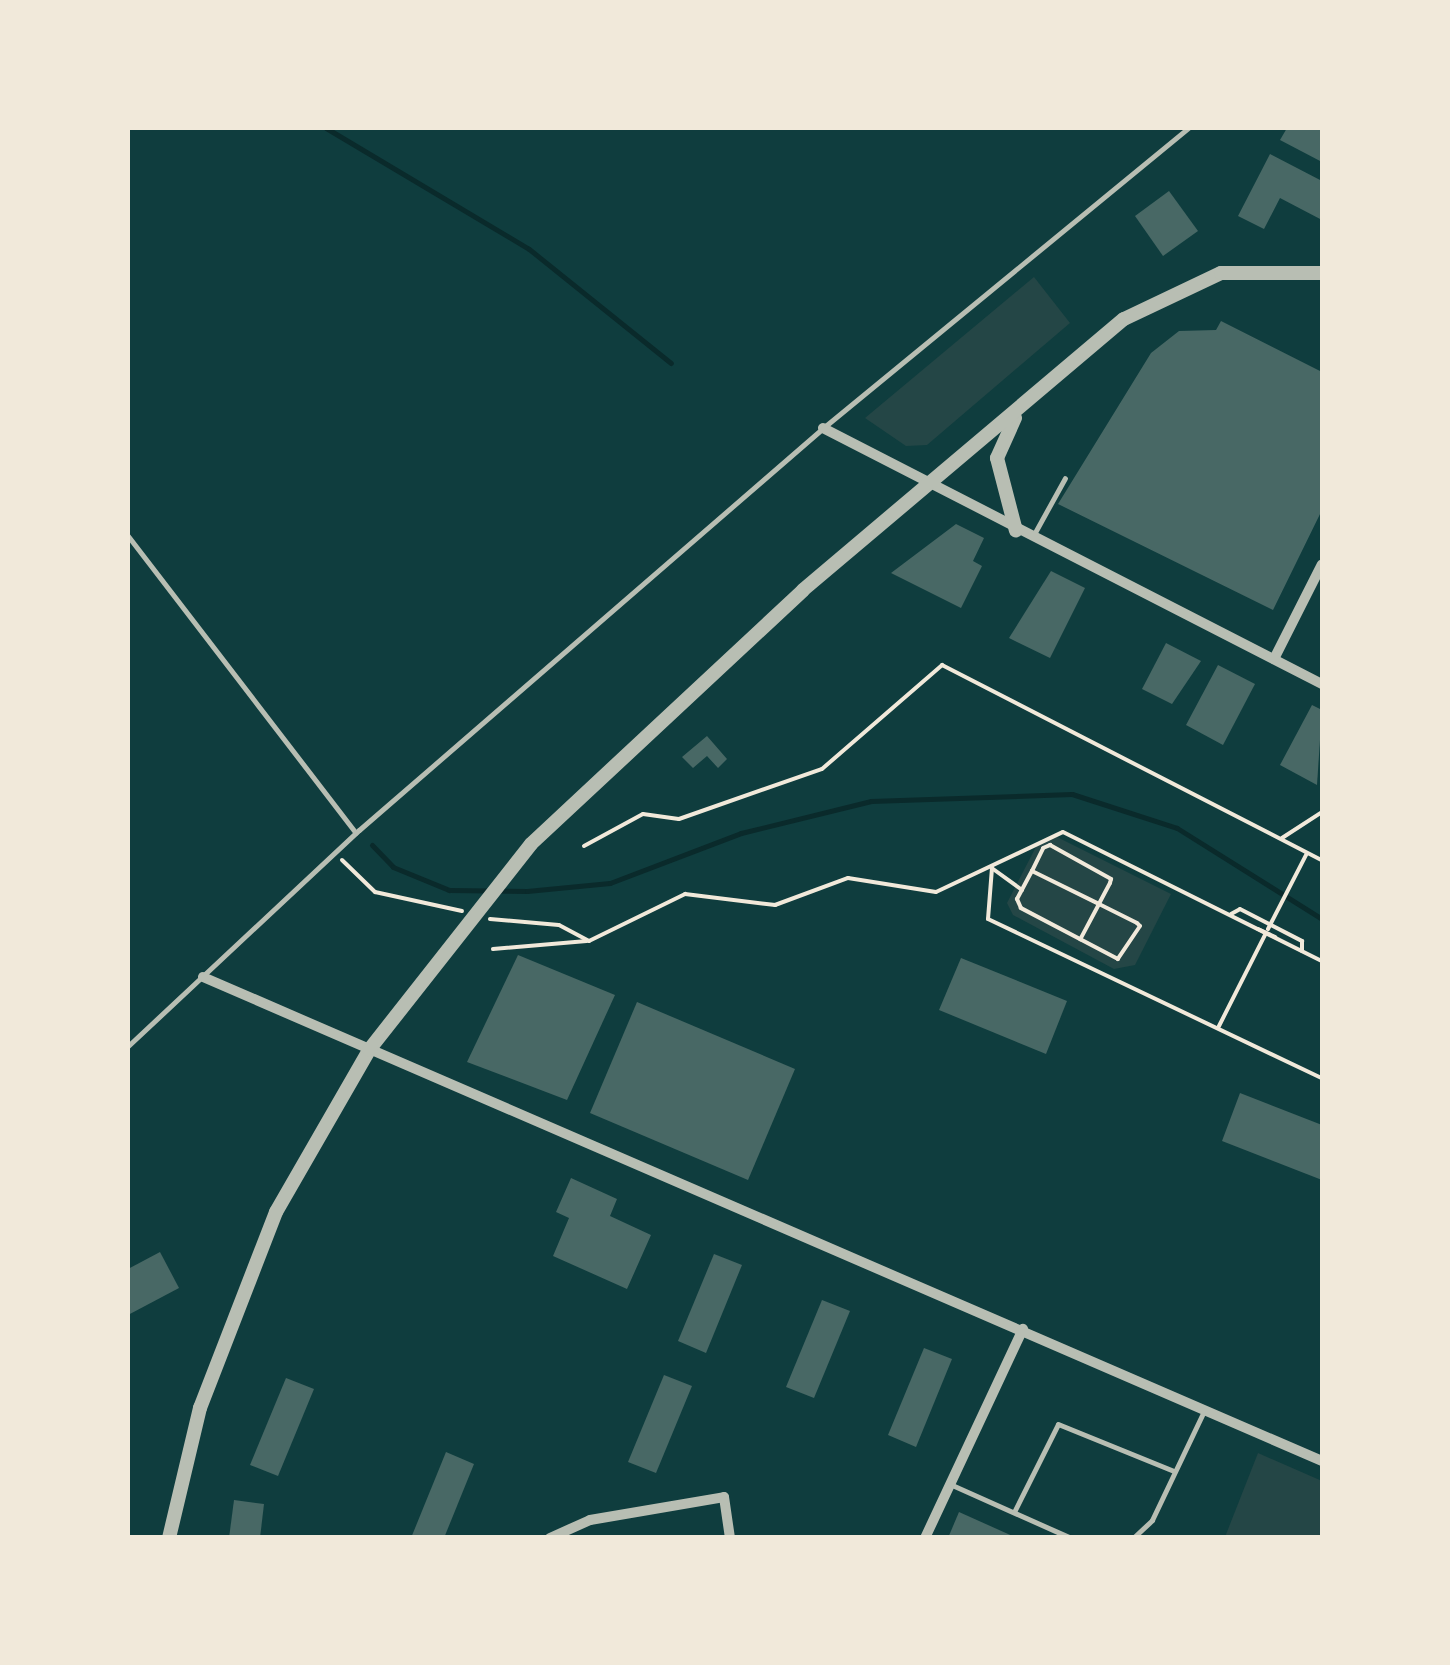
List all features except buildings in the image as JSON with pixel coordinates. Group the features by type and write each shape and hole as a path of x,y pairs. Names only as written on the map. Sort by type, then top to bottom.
{"street":[{"path":"170,1538 241,1292 369,1050 462,926 531,844 616,756 927,486 1174,289 1254,268 1322,273"},
{"path":"1016,530 997,458 1020,409"},
{"path":"823,428 927,486 1322,684"},
{"path":"1274,660 1322,564"},
{"path":"203,977 1322,1461"},
{"path":"925,1538 1024,1329"},
{"path":"550,1538 590,1520 724,1496 730,1538"}],"lane":[{"path":"128,1046 334,853 823,428 1188,128"},
{"path":"1032,538 1065,478"},
{"path":"128,536 358,832"},
{"path":"1133,1538 1174,1471 1205,1409"},
{"path":"1014,1512 1058,1424 1174,1471"},
{"path":"949,1484 1072,1538"}],"path":[{"path":"584,846 644,814 679,819 822,769 942,665 1322,860"},
{"path":"1282,839 1322,812"},
{"path":"492,949 589,941 685,894 775,905 848,878 918,894 992,868 1038,838 1075,834 1258,929 1302,941 1302,951"},
{"path":"1032,870 1099,904 1140,926 1128,954 1118,959 1021,908 1022,890 1032,870 1054,844 1107,872 1099,904 1080,939"},
{"path":"334,853 376,892 510,925 558,925 589,941"},
{"path":"1219,1026 1308,853"},
{"path":"992,868 1022,890"},
{"path":"992,868 988,919 1322,1078"},
{"path":"1230,914 1240,910 1275,937 1322,961"}],"shaded area":[{"path":"1034,277 1070,323 927,445 906,446 865,418"},
{"path":"1057,837 1171,894 1135,965 1114,969 1013,915 1007,903 1039,841"},
{"path":"1258,1453 1322,1481 1322,1537 1225,1537"}],"waterway":[{"path":"326,128 529,249 671,363"},
{"path":"372,845 393,867 449,890 527,891 610,883 741,833 871,801 1072,794 1177,828 1322,919"}]}
